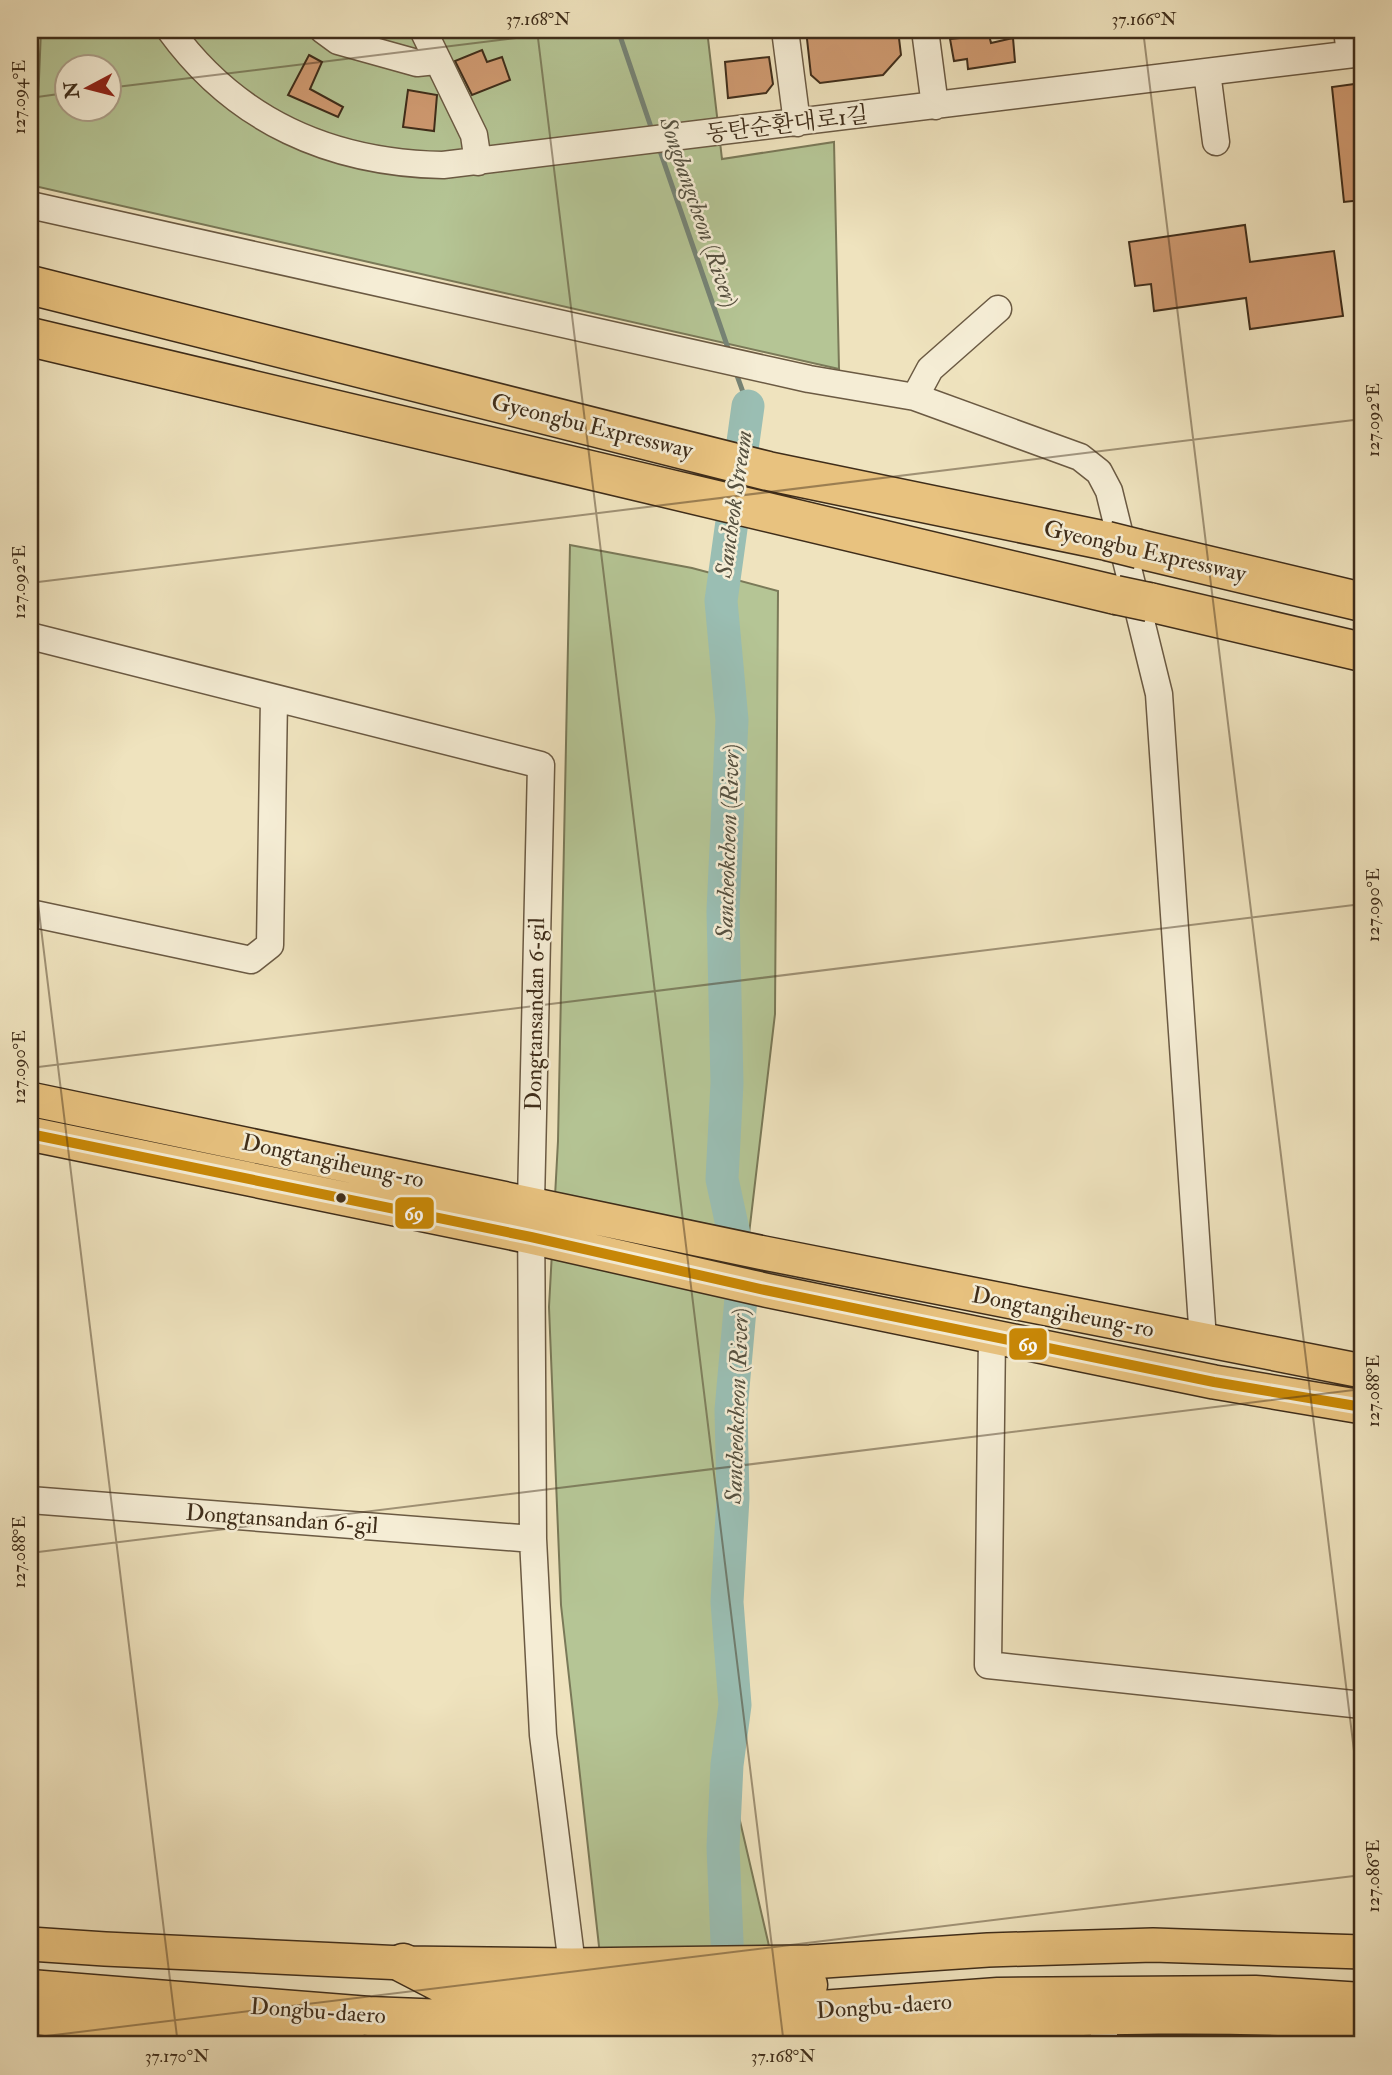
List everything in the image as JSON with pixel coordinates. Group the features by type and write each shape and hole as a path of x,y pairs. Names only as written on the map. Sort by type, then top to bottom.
{"highway":[{"name":"Gyeongbu Expressway","path":"30,285 768,471 1123,545 1362,602"},
{"name":"Gyeongbu Expressway","path":"30,337 569,467 763,509 1362,652"},
{"path":"403,1962 463,1994"},
{"name":"Dongbu-daero","path":"30,1965 373,1992 673,1999 748,2011 998,1997 1255,1995 1362,2002"},
{"name":"Dongbu-daero","path":"748,2011 998,1974 1262,1972 1362,1978"},
{"name":"Dongbu-daero","path":"30,1989 369,2016 550,2023 673,1999"},
{"path":"490,2045 497,2037 641,2034 673,1999"}],"main road":[{"name":"Dongtangiheung-ro","path":"30,1099 765,1252 1362,1371"},
{"name":"Dongtangiheung-ro","path":"30,1134 1213,1382 1362,1406"},
{"name":"Dongbu-daero","path":"30,1944 105,1950 403,1962 572,1965 673,1999 748,2011 953,2024 1104,2032 1238,2017 1362,2023"},
{"name":"Dongbu-daero","path":"748,2011 810,1962 988,1950 1153,1945 1362,1952"},
{"name":"Dongbu-daero","path":"30,2017 351,2045"}],"street":[{"name":"동탄순환대로1길","path":"170,30 185,51 231,95 283,128 311,141 369,159 403,164 443,165 1207,72 1353,46"},
{"path":"323,30 338,41 417,63 436,61"},
{"path":"423,30 474,135 478,162"},
{"path":"785,30 797,123"},
{"path":"925,30 935,106"},
{"path":"1207,72 1216,142"},
{"path":"30,205 809,379 915,397 1080,457 1099,472 1109,491 1159,694 1203,1340"},
{"path":"915,397 930,369 998,309"},
{"name":"Dongtansandan 6-gil","path":"30,636 541,765 531,1202 533,1538 543,1735 572,1965"},
{"path":"30,913 251,960 270,945 274,698"},
{"path":"992,1335 988,1665 1362,1705"},
{"name":"Dongtansandan 6-gil","path":"30,1500 533,1538"}],"green space":[{"path":"41,30 707,30 722,159 834,142 839,369 30,185 30,121 38,103"},
{"path":"570,545 692,568 778,591 775,1014 740,1310 727,1765 792,2045 610,2045 561,1605 549,1307 558,1141"}],"building":[{"path":"806,30 898,30 901,55 883,75 820,83 811,75"},
{"path":"989,35 991,43 1013,38 1015,62 968,69 967,59 954,61 950,39"},
{"path":"482,50 487,62 502,57 510,80 472,95 455,61"},
{"path":"309,55 322,62 310,89 343,107 338,117 288,95"},
{"path":"769,57 773,84 766,93 728,98 725,62"},
{"path":"1362,83 1362,200 1344,202 1332,87"},
{"path":"408,90 437,95 434,131 403,127"},
{"path":"1245,225 1250,262 1334,251 1343,316 1250,329 1246,298 1154,311 1151,284 1135,286 1129,242"}],"waterway":[{"name":"Songbangcheon (River)","path":"618,30 653,133"},
{"name":"Songbangcheon (River)","path":"658,145 730,354"},
{"name":"Songbangcheon (River)","path":"735,370 748,406"},
{"name":"Sancheokcheon (River)","path":"729,1989 723,1847 727,1765 735,1705 727,1602 733,1498 731,1410 743,1276 722,1179 727,1083 723,911 732,720 721,601 748,406"}],"transit line":[{"name":"69","path":"30,1134 531,1237 765,1290 1214,1382 1362,1407"}],"water label":[{"name":"Sancheok Stream","path":"734,504"}]}
